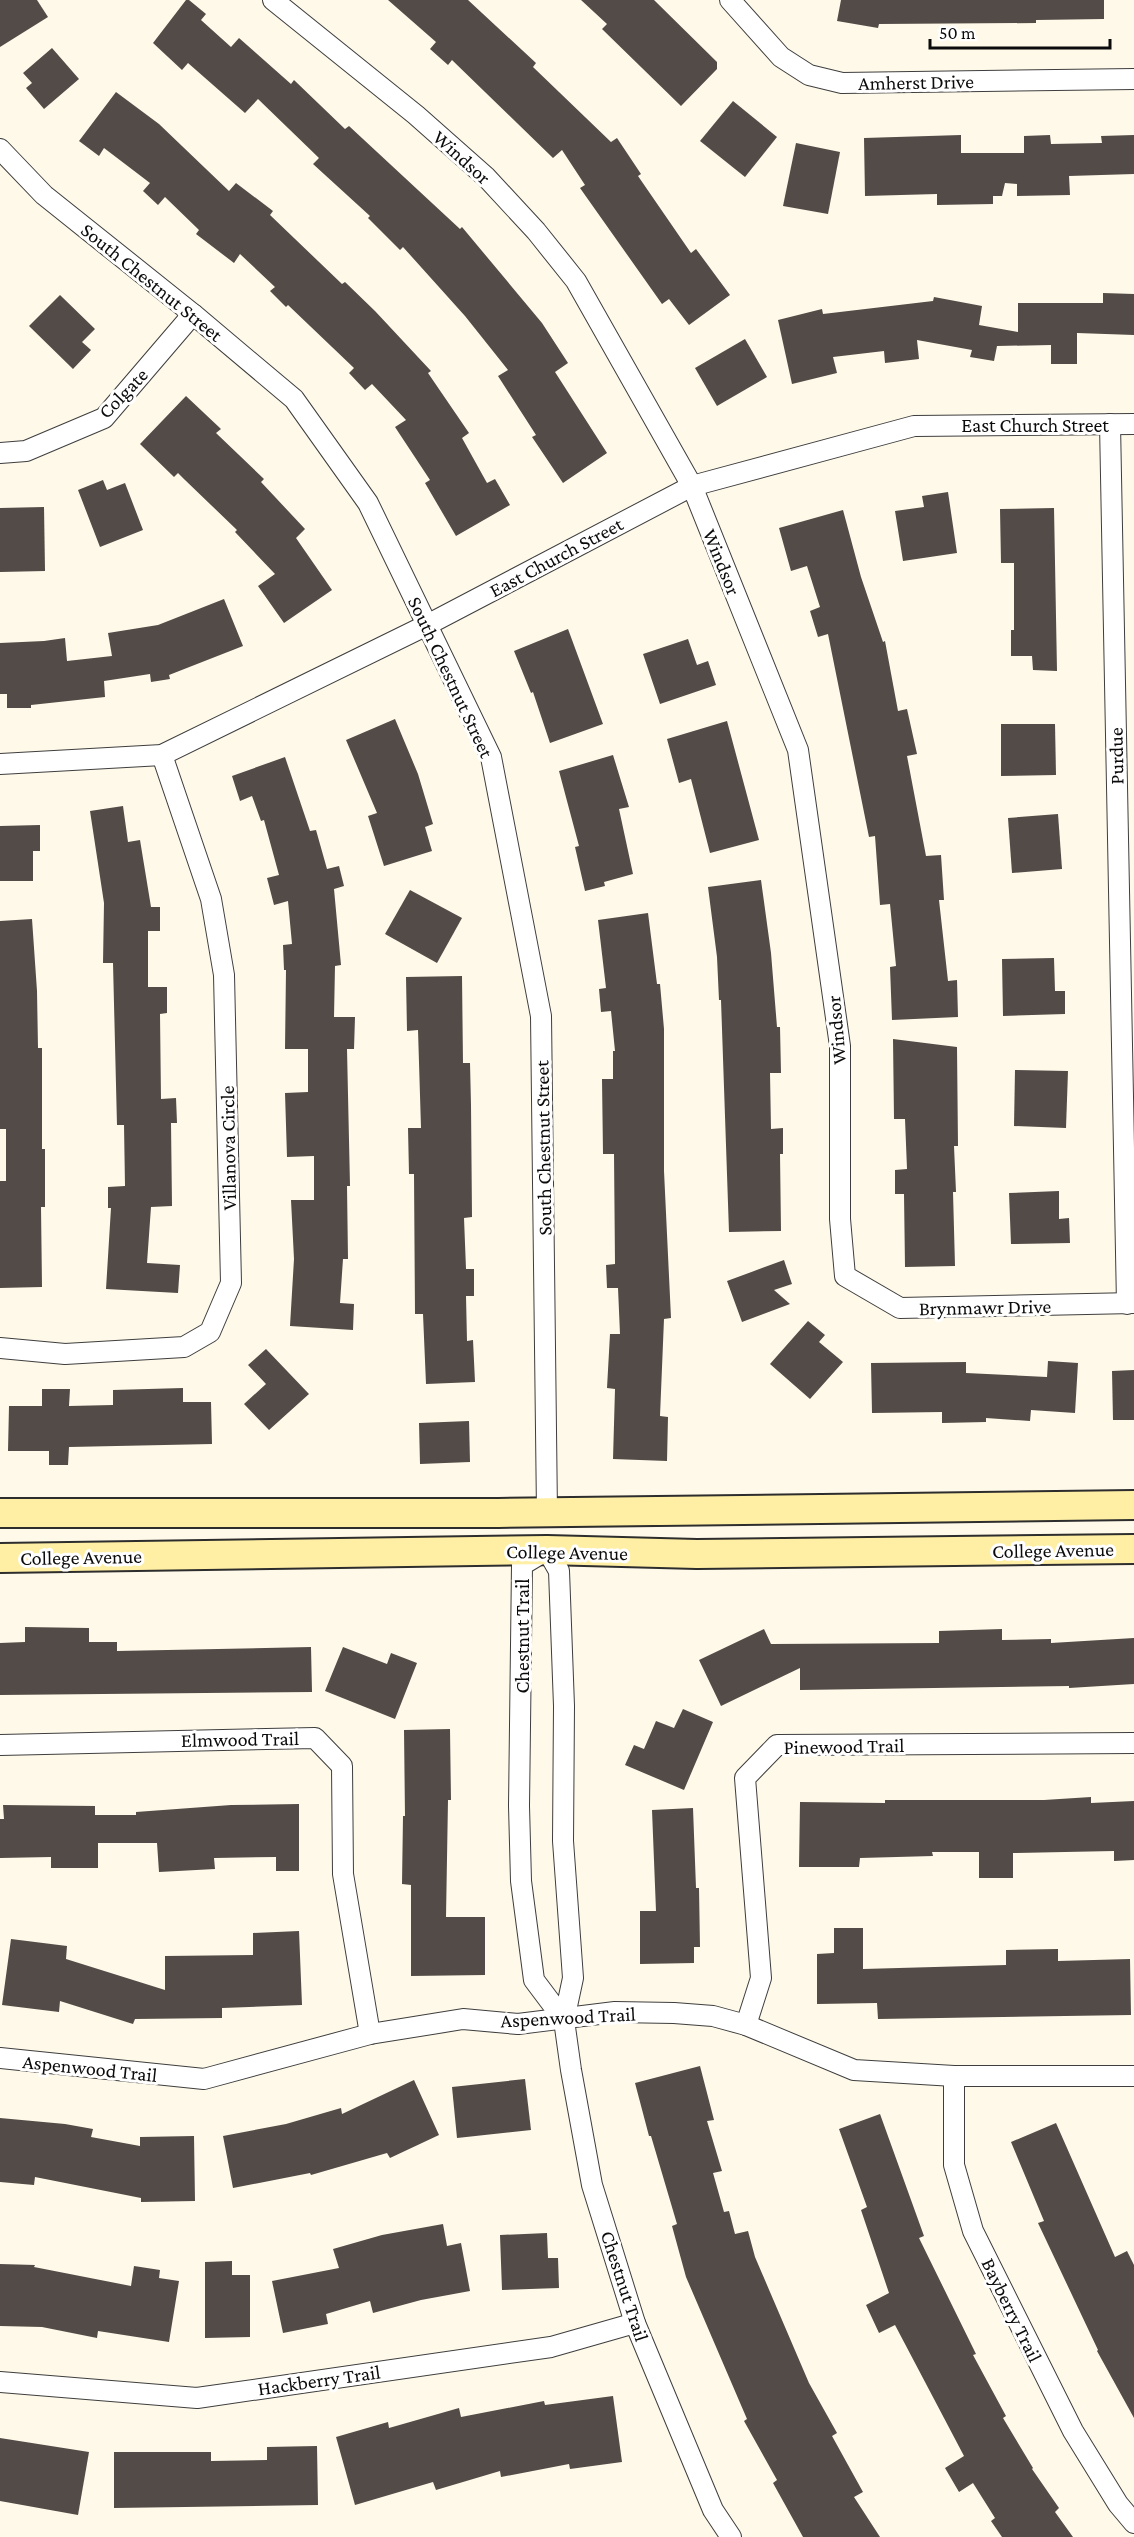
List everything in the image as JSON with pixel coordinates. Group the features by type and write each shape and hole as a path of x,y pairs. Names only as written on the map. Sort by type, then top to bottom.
{"main road":[{"name":"College Avenue","path":"0,1513 547,1513 1134,1505"},
{"path":"547,1513 547,1550"},
{"name":"College Avenue","path":"0,1558 547,1550 697,1554 1134,1548"}],"street":[{"name":"Windsor","path":"273,0 416,115 486,177 536,231 576,281 692,486 798,750 840,1046 840,1219 845,1276"},
{"name":"Amherst Drive","path":"730,0 781,57 809,75 842,83 1134,79"},
{"name":"South Chestnut Street","path":"0,149 44,195 193,314 294,399 368,503 491,757 541,1016 547,1513"},
{"name":"Colgate","path":"0,453 26,451 104,418 193,314"},
{"name":"Purdue","path":"1110,424 1130,1304"},
{"name":"East Church Street","path":"0,764 162,755 427,625 692,486 914,426 1134,424"},
{"name":"Villanova Circle","path":"0,1348 65,1354 184,1347 210,1332 231,1283 224,975 210,899 162,755"},
{"name":"Brynmawr Drive","path":"845,1276 900,1308 1130,1304"},
{"name":"Chestnut Trail","path":"564,2020 534,1980 521,1881 519,1806 522,1565 547,1550 559,1570 564,1706 563,1841 573,1978 564,2020 592,2185 635,2323 713,2510 731,2537"},
{"name":"Elmwood Trail","path":"0,1744 315,1738 342,1766 343,1874 370,2034"},
{"name":"Pinewood Trail","path":"746,2025 761,1978 745,1778 777,1745 1134,1743"},
{"name":"Aspenwood Trail","path":"0,2058 204,2079 370,2034 463,2019 518,2024 615,2013 674,2013 713,2016 746,2025 854,2070 954,2076 1134,2076"},
{"name":"Bayberry Trail","path":"954,2076 954,2165 973,2230 1073,2432 1118,2504 1134,2523"},
{"name":"Hackberry Trail","path":"0,2382 197,2398 551,2347 635,2323"}],"building":[{"path":"0,0 37,0 48,17 0,47"},
{"path":"186,0 206,14 201,20 231,47 239,38 291,84 294,80 345,129 349,126 460,229 462,227 542,323 568,363 555,372 607,453 563,483 532,437 536,435 498,376 508,370 465,316 403,247 400,250 368,218 370,216 313,164 319,158 258,99 245,113 188,63 182,70 153,43"},
{"path":"388,0 468,0 536,63 533,67 611,142 617,138 641,174 638,176 691,253 696,249 730,295 689,325 669,299 662,304 580,188 585,185 562,150 553,158 452,60 448,65 430,49 436,42"},
{"path":"581,0 654,0 717,62 717,69 681,106 602,29 607,24"},
{"path":"841,0 1104,0 1104,19 1036,20 1036,23 879,24 878,28 837,21"},
{"path":"52,48 79,79 44,109 26,88 32,83 23,73"},
{"path":"116,92 159,124 229,191 236,183 273,211 270,215 342,284 345,282 375,311 431,371 428,373 469,433 462,438 487,483 495,479 510,505 456,536 425,483 430,480 395,427 406,420 372,384 365,390 349,373 354,368 288,305 286,307 270,291 275,287 240,254 234,263 196,234 199,230 165,197 158,205 143,191 150,183 104,148 99,156 79,141"},
{"path":"733,101 777,137 745,177 700,141"},
{"path":"961,135 961,153 1024,153 1024,136 1050,135 1051,144 1102,143 1101,136 1134,135 1134,174 1069,176 1070,195 1017,196 1017,184 1005,183 1002,196 993,196 993,204 937,205 937,194 865,196 864,138"},
{"path":"796,143 840,152 828,214 783,206"},
{"path":"1103,293 1134,294 1134,335 1077,333 1077,364 1051,364 1051,345 997,346 994,361 970,357 972,350 917,340 919,359 885,363 884,351 833,357 837,373 792,384 778,320 822,309 823,314 933,301 934,297 982,306 979,325 1018,332 1018,303 1103,303"},
{"path":"60,295 95,329 82,342 91,350 73,369 29,326"},
{"path":"745,339 767,377 717,406 695,368"},
{"path":"186,396 221,429 216,433 264,479 261,482 305,529 296,538 332,590 284,623 258,586 275,574 235,532 237,530 178,473 174,477 140,444"},
{"path":"103,480 107,490 125,483 143,530 100,547 78,490"},
{"path":"948,492 957,553 903,561 895,511 924,507 922,496"},
{"path":"44,507 45,571 0,572 0,508"},
{"path":"1054,508 1057,671 1033,670 1032,656 1011,656 1011,630 1014,630 1014,563 1001,563 1000,509"},
{"path":"843,510 861,577 883,642 885,641 898,711 907,709 917,754 907,756 926,856 941,855 944,900 939,900 948,981 957,980 958,1017 892,1020 890,967 896,966 890,904 880,905 875,836 869,837 828,634 818,637 810,611 820,607 807,566 791,571 779,528"},
{"path":"224,599 243,646 169,675 170,679 151,682 150,674 104,681 105,697 31,705 31,708 7,708 7,694 0,694 0,643 65,638 67,661 112,656 108,633 158,625"},
{"path":"568,629 603,724 550,743 533,692 531,693 514,651"},
{"path":"688,639 697,665 708,661 716,685 660,704 643,654"},
{"path":"395,719 418,774 433,824 425,827 432,851 384,866 368,816 377,813 346,740"},
{"path":"727,721 759,840 710,853 691,779 679,783 667,739"},
{"path":"1001,724 1055,724 1056,775 1001,776"},
{"path":"613,755 629,807 619,809 633,874 604,882 605,886 585,891 575,847 579,846 559,771"},
{"path":"285,757 310,831 316,830 327,869 339,866 344,886 334,889 341,965 335,966 334,1017 355,1017 354,1049 347,1049 350,1186 347,1186 348,1259 343,1259 340,1303 354,1304 353,1330 290,1326 294,1259 291,1200 314,1200 314,1156 287,1157 285,1093 308,1092 308,1049 285,1049 286,970 284,970 283,945 292,944 288,901 274,905 267,878 279,875 264,820 261,821 252,796 240,801 232,776"},
{"path":"123,806 128,842 140,840 151,907 160,907 160,931 148,931 148,987 167,987 167,1013 160,1014 161,1099 176,1098 177,1123 171,1123 172,1206 151,1207 147,1263 180,1265 178,1293 106,1289 111,1208 108,1208 108,1187 125,1186 124,1125 117,1125 113,963 103,963 104,903 90,811"},
{"path":"1058,814 1062,869 1012,873 1008,818"},
{"path":"40,825 40,851 33,851 33,881 0,881 0,826"},
{"path":"761,880 771,953 777,1027 780,1027 781,1073 770,1073 771,1129 783,1128 783,1154 780,1154 781,1231 729,1232 721,1000 719,1000 717,957 708,887"},
{"path":"410,890 462,918 437,963 385,934"},
{"path":"648,913 657,984 660,984 664,1029 664,1171 671,1318 664,1319 660,1416 668,1417 667,1461 613,1459 615,1389 607,1388 610,1334 620,1334 618,1288 607,1288 606,1265 615,1264 614,1154 603,1154 602,1079 613,1079 613,1051 615,1051 611,1011 601,1012 599,989 606,988 598,920"},
{"path":"32,919 38,1048 42,1048 42,1149 45,1149 45,1207 41,1207 42,1287 0,1288 0,1181 6,1181 6,1129 0,1129 0,921"},
{"path":"1054,958 1055,991 1065,991 1065,1014 1003,1016 1002,959"},
{"path":"462,976 463,1063 470,1063 471,1105 472,1217 464,1218 466,1269 474,1269 474,1296 466,1296 467,1341 473,1340 475,1382 426,1384 423,1314 415,1314 414,1174 409,1174 408,1128 421,1128 418,1030 407,1031 406,977"},
{"path":"893,1039 957,1047 958,1146 954,1146 956,1192 953,1192 955,1266 905,1267 904,1194 895,1194 895,1170 907,1169 905,1119 894,1119"},
{"path":"1015,1070 1068,1071 1066,1128 1014,1126"},
{"path":"1059,1191 1059,1219 1069,1218 1070,1243 1011,1244 1009,1193"},
{"path":"784,1260 792,1284 774,1290 790,1304 742,1322 727,1281"},
{"path":"808,1321 825,1335 819,1342 843,1362 810,1399 770,1364"},
{"path":"266,1349 309,1394 269,1430 244,1404 266,1384 248,1365"},
{"path":"1048,1361 1078,1363 1075,1413 1031,1410 1030,1421 986,1418 986,1422 942,1423 942,1412 872,1413 871,1363 966,1362 966,1373 1047,1377"},
{"path":"1134,1370 1134,1420 1113,1420 1112,1371"},
{"path":"183,1388 183,1402 211,1402 212,1444 69,1447 68,1465 49,1465 49,1451 8,1451 9,1406 42,1406 42,1389 70,1389 69,1406 113,1405 113,1390"},
{"path":"469,1421 470,1462 420,1464 419,1423"},
{"path":"25,1627 89,1628 89,1642 117,1642 117,1651 311,1647 312,1692 0,1695 0,1643 25,1642"},
{"path":"764,1629 771,1644 939,1643 939,1631 1002,1629 1002,1640 1051,1639 1051,1643 1134,1638 1134,1684 1069,1688 1069,1686 800,1690 800,1668 721,1706 699,1660"},
{"path":"343,1647 387,1664 391,1653 417,1663 395,1719 325,1691"},
{"path":"683,1709 713,1722 684,1790 625,1765 634,1745 644,1749 656,1721 674,1728"},
{"path":"450,1729 451,1800 448,1800 446,1917 485,1917 485,1975 411,1976 411,1885 402,1884 403,1816 405,1816 404,1730"},
{"path":"1091,1797 1091,1803 1134,1801 1134,1860 1114,1861 1114,1851 1013,1853 1013,1878 979,1878 979,1852 932,1852 933,1856 860,1858 859,1867 799,1867 800,1802 885,1803 885,1800 1044,1800"},
{"path":"299,1804 299,1871 276,1871 276,1857 214,1858 215,1869 159,1872 157,1843 98,1843 98,1868 51,1868 51,1857 0,1858 0,1819 4,1819 3,1805 95,1806 95,1815 136,1815 136,1812 231,1805"},
{"path":"693,1808 696,1888 699,1888 700,1947 694,1947 694,1963 640,1964 640,1911 656,1911 652,1810"},
{"path":"834,1928 863,1928 863,1969 1006,1965 1006,1950 1058,1949 1058,1961 1130,1959 1131,2015 878,2019 877,2003 817,2004 817,1954 834,1953"},
{"path":"299,1931 302,2005 222,2008 222,2018 135,2019 133,2024 60,2001 59,2012 2,2005 11,1939 67,1946 66,1959 165,1990 165,1956 253,1955 253,1933"},
{"path":"700,2066 714,2120 707,2121 722,2171 713,2173 724,2212 729,2211 735,2234 748,2231 755,2257 809,2383 837,2433 832,2436 863,2492 854,2497 880,2537 803,2537 773,2483 777,2480 744,2421 747,2419 686,2277 672,2226 677,2224 635,2083"},
{"path":"525,2079 531,2130 457,2138 452,2087"},
{"path":"414,2080 439,2135 390,2158 387,2153 311,2175 310,2173 233,2188 223,2136 286,2124 341,2108 342,2114"},
{"path":"880,2114 924,2236 919,2238 976,2354 973,2355 1006,2416 1003,2418 1032,2469 1059,2508 1055,2512 1073,2537 1002,2537 991,2521 995,2518 973,2483 959,2492 945,2468 964,2456 895,2325 879,2333 866,2305 889,2293 861,2210 867,2207 839,2129"},
{"path":"0,2118 93,2129 91,2137 140,2146 140,2137 194,2136 195,2201 141,2202 141,2198 35,2177 34,2185 0,2182"},
{"path":"1056,2123 1115,2257 1127,2251 1134,2265 1134,2418 1097,2351 1038,2223 1044,2221 1011,2142"},
{"path":"443,2224 447,2246 461,2243 470,2291 421,2300 373,2313 370,2301 326,2314 328,2324 283,2333 272,2281 339,2268 333,2249 382,2235"},
{"path":"547,2233 548,2258 558,2258 559,2288 502,2290 500,2235"},
{"path":"232,2261 232,2275 250,2275 250,2337 205,2338 205,2262"},
{"path":"0,2264 35,2265 34,2267 131,2286 134,2266 160,2270 159,2278 179,2281 169,2342 98,2331 97,2338 42,2327 0,2326"},
{"path":"613,2396 622,2462 570,2469 569,2464 501,2477 500,2471 436,2490 433,2482 355,2505 336,2437 388,2422 389,2428 459,2408 461,2417 544,2401 545,2405"},
{"path":"0,2438 89,2452 78,2515 0,2501"},
{"path":"317,2446 318,2505 114,2508 114,2452 211,2452 211,2461 267,2460 267,2447"}]}
